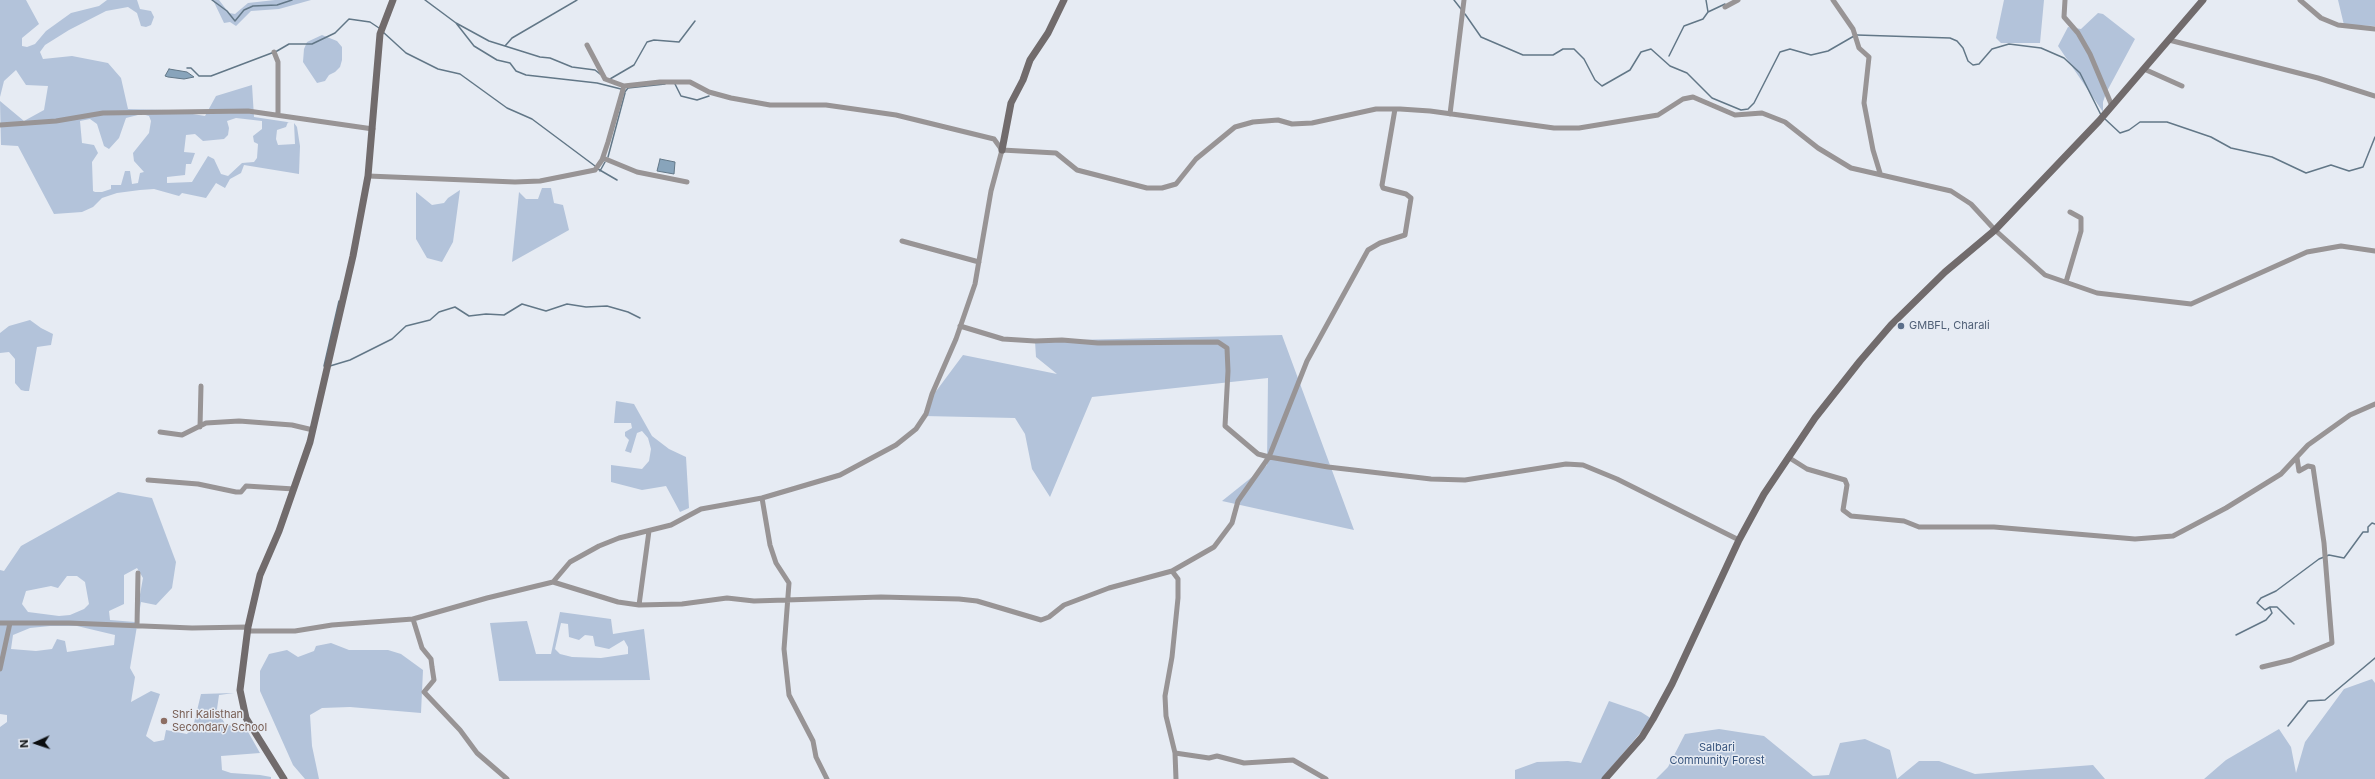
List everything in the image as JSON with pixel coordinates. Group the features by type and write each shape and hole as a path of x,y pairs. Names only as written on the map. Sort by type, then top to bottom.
{"street":[{"path":"284,779 242,708 240,690 248,629 260,575 279,531 313,430 354,256 368,176 381,31 393,0"},
{"path":"553,582 570,562 619,538 671,525 701,509 762,498 840,475 896,446 916,429 926,414 975,284 991,191 1002,150 1011,103 1030,60 1048,33 1064,0"},
{"path":"1450,114 1464,0"},
{"path":"1725,7 1738,0"},
{"path":"1833,0 1853,29 1859,48 1869,57 1864,103 1873,150 1880,173"},
{"path":"2065,0 2064,17 2078,33 2090,54 2112,106"},
{"path":"1605,779 1642,737 1653,719 1672,684 1739,540 1788,457 1860,360 1891,325 1945,272 1996,230 2099,121 2203,0"},
{"path":"2300,0 2321,18 2338,25 2375,29"},
{"path":"2169,40 2318,78 2375,96"},
{"path":"587,45 605,79 622,92 690,82 709,92 757,103 826,104 862,108 994,139 1002,150"},
{"path":"274,52 278,62 278,115"},
{"path":"2144,69 2182,86"},
{"path":"368,176 459,181 515,182 540,181 596,168 603,158 622,92"},
{"path":"1002,150 1056,153 1077,170 1130,185 1147,188 1162,188 1176,184 1196,159 1234,127 1265,121 1278,120 1292,124 1312,123 1376,109 1396,109 1450,114 1554,128 1579,128 1658,115 1683,99 1693,97 1735,115 1762,113 1785,122 1818,148 1852,168 1880,173 1951,191 1971,204 1996,230 2045,275 2098,292 2191,304 2307,252 2342,246 2375,251"},
{"path":"0,622 69,622 137,626 295,631 332,625 413,619 487,598 553,582 618,602 639,605 682,604 727,598 754,601 881,598 959,599 977,601 1041,620 1049,617 1064,605 1109,588 1172,571 1214,547 1225,535 1232,523 1238,501 1268,457 1307,361 1368,250 1380,243 1405,235 1411,198 1406,194 1384,188 1382,185 1396,109"},
{"path":"0,125 56,121 103,113 142,111 248,111 373,129"},
{"path":"603,158 637,172 687,182"},
{"path":"2066,282 2081,231 2081,218 2070,212"},
{"path":"902,241 979,262"},
{"path":"960,326 1003,339 1035,341 1062,340 1098,343 1218,342 1227,348 1228,371 1225,426 1258,454 1328,467 1438,479 1465,480 1512,471 1544,469 1566,464 1583,465 1617,479 1739,540"},
{"path":"200,427 201,386"},
{"path":"1788,457 1807,469 1845,480 1846,485 1843,510 1851,516 1904,521 1919,527 1994,527 2135,539 2173,536 2193,526 2280,474 2308,445 2350,415 2375,404"},
{"path":"160,432 182,435 206,423 249,421 292,425 313,430"},
{"path":"2262,667 2291,660 2332,643 2324,543 2313,467 2308,466 2299,471 2296,458"},
{"path":"148,480 198,484 236,492 241,492 246,486 294,489"},
{"path":"762,498 770,545 776,563 789,583 789,600 784,649 788,695 813,741 816,757 827,779"},
{"path":"639,605 649,531"},
{"path":"1172,571 1178,579 1178,598 1172,657 1165,696 1166,716 1175,753 1176,779"},
{"path":"137,626 138,573"},
{"path":"413,619 422,648 431,659 434,680 424,692 460,730 477,753 507,779"},
{"path":"0,669 10,623"},
{"path":"1175,753 1209,758 1217,756 1244,763 1293,760 1326,779"}],"green space":[{"path":"0,0 26,0 39,24 22,38 22,46 27,47 35,44 46,31 71,13 99,6 107,0 137,0 140,9 151,11 154,17 151,25 146,27 141,26 137,13 128,7 106,11 69,30 45,45 40,52 43,59 72,56 108,63 121,78 128,109 169,110 205,116 216,96 252,85 254,117 288,122 286,127 277,130 276,139 278,145 295,144 294,123 297,127 300,146 299,174 244,165 241,173 230,179 225,188 216,183 206,198 182,193 179,196 154,189 140,190 117,193 102,198 93,207 82,212 54,214 18,146 1,145 0,101 24,121 44,110 48,86 26,85 16,70 4,81 0,97","holes":["142,114 149,116 151,121 149,133 133,153 134,161 144,172 140,173 138,183 132,184 130,171 125,171 121,185 111,185 111,189 102,192 95,192 93,191 92,162 98,153 94,145 82,143 80,121 90,119 97,124 104,146 109,149 119,138 126,118","236,118 262,121 262,129 253,136 254,142 258,144 257,158 254,162 242,163 228,176 221,174 214,159 208,156 192,182 167,183 167,177 185,175 186,164 191,164 195,153 184,152 186,135 195,134 203,141 224,139 228,135 229,128 227,121"]},
{"path":"213,0 219,0 229,13 235,14 248,3 275,0 311,0 279,9 251,11 236,26 230,22 224,23"},
{"path":"2004,0 2044,0 2040,43 2001,43 1996,38"},
{"path":"2338,0 2375,0 2375,26 2344,25"},
{"path":"2098,13 2103,14 2135,39 2106,93 2103,102 2103,112 2058,46 2068,27 2081,29"},
{"path":"322,35 337,41 342,47 342,60 340,67 335,72 329,75 325,81 317,83 303,62 304,49 307,42"},
{"path":"542,188 551,188 554,203 563,205 569,230 512,262 519,192 526,199 538,199"},
{"path":"460,190 453,242 442,262 427,258 416,239 416,192 432,205 444,203 448,198"},
{"path":"30,320 53,334 51,345 37,347 29,391 25,391 21,390 15,383 15,359 9,352 0,353 0,333 9,326"},
{"path":"1282,335 1354,530 1222,501 1267,465 1268,378 1092,397 1050,497 1032,469 1025,434 1015,418 924,416 931,398 963,355 1057,374 1036,357 1035,341"},
{"path":"616,401 634,404 652,436 669,449 686,457 689,508 680,512 666,486 642,490 611,482 611,465 642,469 649,461 651,449 648,438 642,431 637,433 631,453 625,451 629,440 625,436 625,432 632,428 631,423 614,423"},
{"path":"118,492 152,498 176,562 172,588 156,605 141,602 130,668 135,677 131,702 151,691 160,694 146,736 154,742 164,740 166,730 187,734 193,727 201,694 234,693 219,695 217,709 225,724 247,730 260,753 221,756 222,770 231,773 271,777 271,779 0,779 0,727 7,722 7,715 0,714 0,570 4,571 21,546","holes":["137,568 143,578 135,622 110,620 109,611 124,604 124,575","67,576 77,576 85,582 89,604 84,609 70,615 59,616 28,612 22,604 26,591 51,586 58,588","77,626 115,635 114,645 67,652 65,641 57,639 52,649 36,651 11,649 13,635 30,628"]},
{"path":"560,612 611,619 613,634 644,629 650,680 499,681 490,623 527,621 536,654 551,654","holes":["561,623 568,624 569,637 579,640 585,635 593,636 595,646 609,649 624,640 628,647 628,654 601,658 572,657 560,654 555,649"]},
{"path":"331,643 349,650 388,650 401,654 423,670 421,713 350,707 322,708 310,715 312,746 319,779 305,779 293,765 260,691 260,671 269,654 287,650 298,657 314,651 316,646"},
{"path":"2372,679 2375,683 2375,779 2204,779 2226,760 2279,729 2291,747 2296,773 2305,742 2344,689"},
{"name":"Salbari Community Forest","path":"1609,701 1641,712 1652,719 1604,776 1608,779 1515,779 1515,770 1537,762 1568,761 1581,763"},
{"name":"Salbari Community Forest","path":"1719,729 1764,736 1813,776 1829,775 1840,743 1865,739 1890,750 1897,779 1656,779 1668,767 1685,734"},
{"path":"1919,761 1939,761 1975,774 2093,765 2105,779 1897,779"}],"shaded area":[{"path":"169,69 187,72 194,77 184,79 165,76"},
{"path":"660,159 675,162 674,174 657,171"}],"waterway":[{"path":"212,0 227,11 235,21 244,10 253,6 277,5 292,0"},
{"path":"425,0 456,23 489,41 505,46 512,38 577,0"},
{"path":"1454,0 1461,9"},
{"path":"1669,56 1684,26 1703,19 1708,12 1706,0"},
{"path":"1708,12 1725,4"},
{"path":"1465,14 1481,37 1523,55 1553,55 1563,49 1574,49 1584,59 1595,80 1602,86 1630,70 1641,52 1651,49 1670,66 1687,73 1712,98 1741,110 1748,109 1754,103 1780,52 1790,49 1811,55 1828,51 1854,36"},
{"path":"187,68 191,68 199,76 211,76 277,51 289,44 312,44 335,33 349,19 370,22 379,28"},
{"path":"610,79 634,65 647,42 654,40 679,42 695,21"},
{"path":"456,23 474,46 497,60 510,63 516,71 526,75 597,83 621,89"},
{"path":"383,32 406,53 438,69 460,74 507,108 532,119 595,166"},
{"path":"1857,35 1950,38 1957,41 1963,48 1968,61 1973,65 1979,64 1992,49 2009,44 2041,48 2064,58 2080,73 2101,115"},
{"path":"505,46 540,57 550,58 572,67 595,70 600,74"},
{"path":"624,93 628,88 665,84"},
{"path":"675,84 681,96 697,100 709,96"},
{"path":"608,157 625,93"},
{"path":"2105,119 2120,133 2129,130 2140,122 2167,122 2211,137 2231,148 2272,157 2306,173 2331,165 2349,171 2363,167 2375,137"},
{"path":"600,171 605,162"},
{"path":"598,169 617,180"},
{"path":"324,366 339,301"},
{"path":"330,366 350,360 392,339 406,326 430,320 439,312 455,307 469,316 486,314 504,315 522,304 546,311 567,304 586,307 607,306 628,312 640,318"},
{"path":"2294,624 2277,607 2270,607 2265,610 2257,603 2261,598 2276,591 2319,559 2329,555 2344,558 2363,532 2368,532 2368,527 2372,523 2375,524"},
{"path":"2236,635 2266,620 2272,613 2270,608"},
{"path":"2288,726 2308,701 2325,700 2375,658"}],"place":[{"name":"GMBFL, Charali","path":"1901,326"},
{"name":"Shri Kalisthan Secondary School","path":"164,721"}]}
